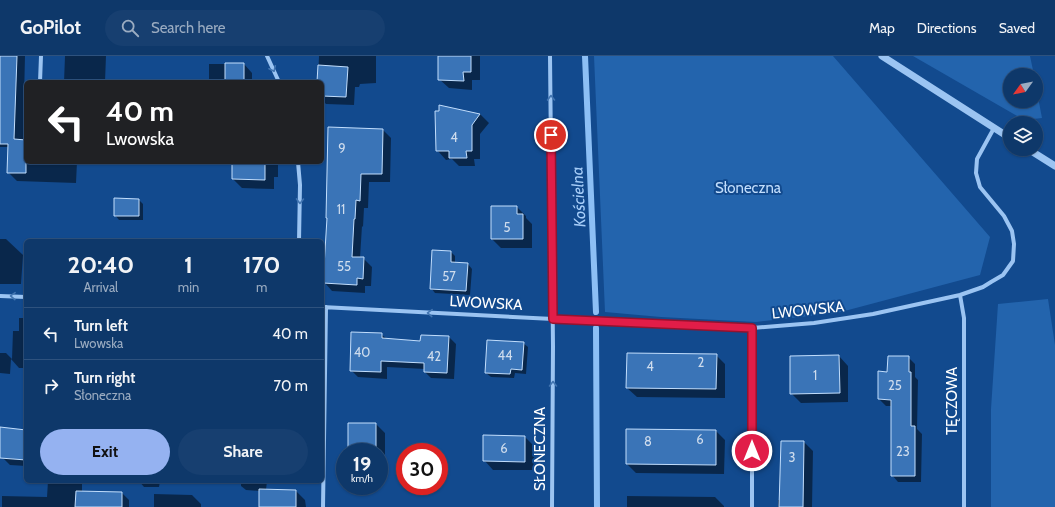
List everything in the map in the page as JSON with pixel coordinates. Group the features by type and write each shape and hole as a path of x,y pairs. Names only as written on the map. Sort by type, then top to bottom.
{"street":[{"path":"40,80 41,56"},
{"path":"267,56 278,80"},
{"name":"SŁONECZNA","path":"550,56 553,319 552,507"},
{"path":"882,56 1003,134"},
{"name":"LWOWSKA","path":"324,307 752,328 814,323 873,314 960,294 983,287 1003,275 1013,261 1014,244 1012,230 1004,216 980,187 976,172 977,159 994,128"},
{"path":"1039,156 1055,166"},
{"path":"298,164 300,185 299,239"},
{"name":"TĘCZOWA","path":"960,294 964,318 964,507"},
{"path":"0,296 24,296"},
{"path":"752,328 752,507"},
{"path":"322,483 322,507"}],"green space":[{"name":"Słoneczna","path":"594,56 833,56 990,237 980,275 837,313 756,322 661,317 605,312"},
{"path":"913,56 1030,56 1033,68 1003,68 1003,108"},
{"path":"1003,108 1040,108 1042,116 1017,116"},
{"path":"1048,299 1055,345 1055,507 991,507 991,409 998,304"}],"building":[{"path":"0,56 17,56 14,139 24,140 24,164 26,164 26,173 7,173 8,144 0,144"},
{"path":"438,56 471,56 471,72 463,72 464,81 438,80"},
{"path":"225,63 244,63 244,80 225,80"},
{"path":"318,65 348,67 346,97 324,96 324,80 317,80"},
{"path":"439,105 480,114 472,125 472,151 466,151 467,158 449,158 449,151 436,151 435,111 439,111"},
{"path":"328,127 383,129 382,174 361,174 360,201 356,200 352,257 364,257 363,279 357,278 357,285 324,283"},
{"path":"232,164 265,164 265,180 232,179"},
{"path":"114,198 139,199 139,216 114,216"},
{"path":"491,206 517,206 517,214 523,214 523,239 491,239"},
{"path":"432,250 451,251 451,262 468,263 466,291 430,289"},
{"path":"351,332 382,333 382,338 420,341 421,335 449,336 447,373 424,372 424,363 381,361 381,372 350,371"},
{"path":"487,340 524,342 522,370 511,369 510,374 485,373"},
{"path":"627,353 717,354 716,389 626,388"},
{"path":"839,355 840,393 790,394 790,356"},
{"path":"888,356 909,356 909,372 911,372 911,426 915,426 915,476 891,476 891,400 878,399 878,371 887,372"},
{"path":"348,423 376,423 376,443 348,443"},
{"path":"0,427 24,430 24,460 0,458"},
{"path":"626,429 716,430 716,465 626,464"},
{"path":"483,435 525,436 525,462 483,461"},
{"path":"781,441 804,441 803,507 779,507"},
{"path":"259,489 296,490 296,507 259,507"},
{"path":"76,491 122,492 122,507 75,507"}],"waterway":[{"name":"Kościelna","path":"585,56 596,312"},
{"name":"Kościelna","path":"596,328 597,507"}],"route":[{"path":"551,135 553,319 752,328 752,451"}]}
